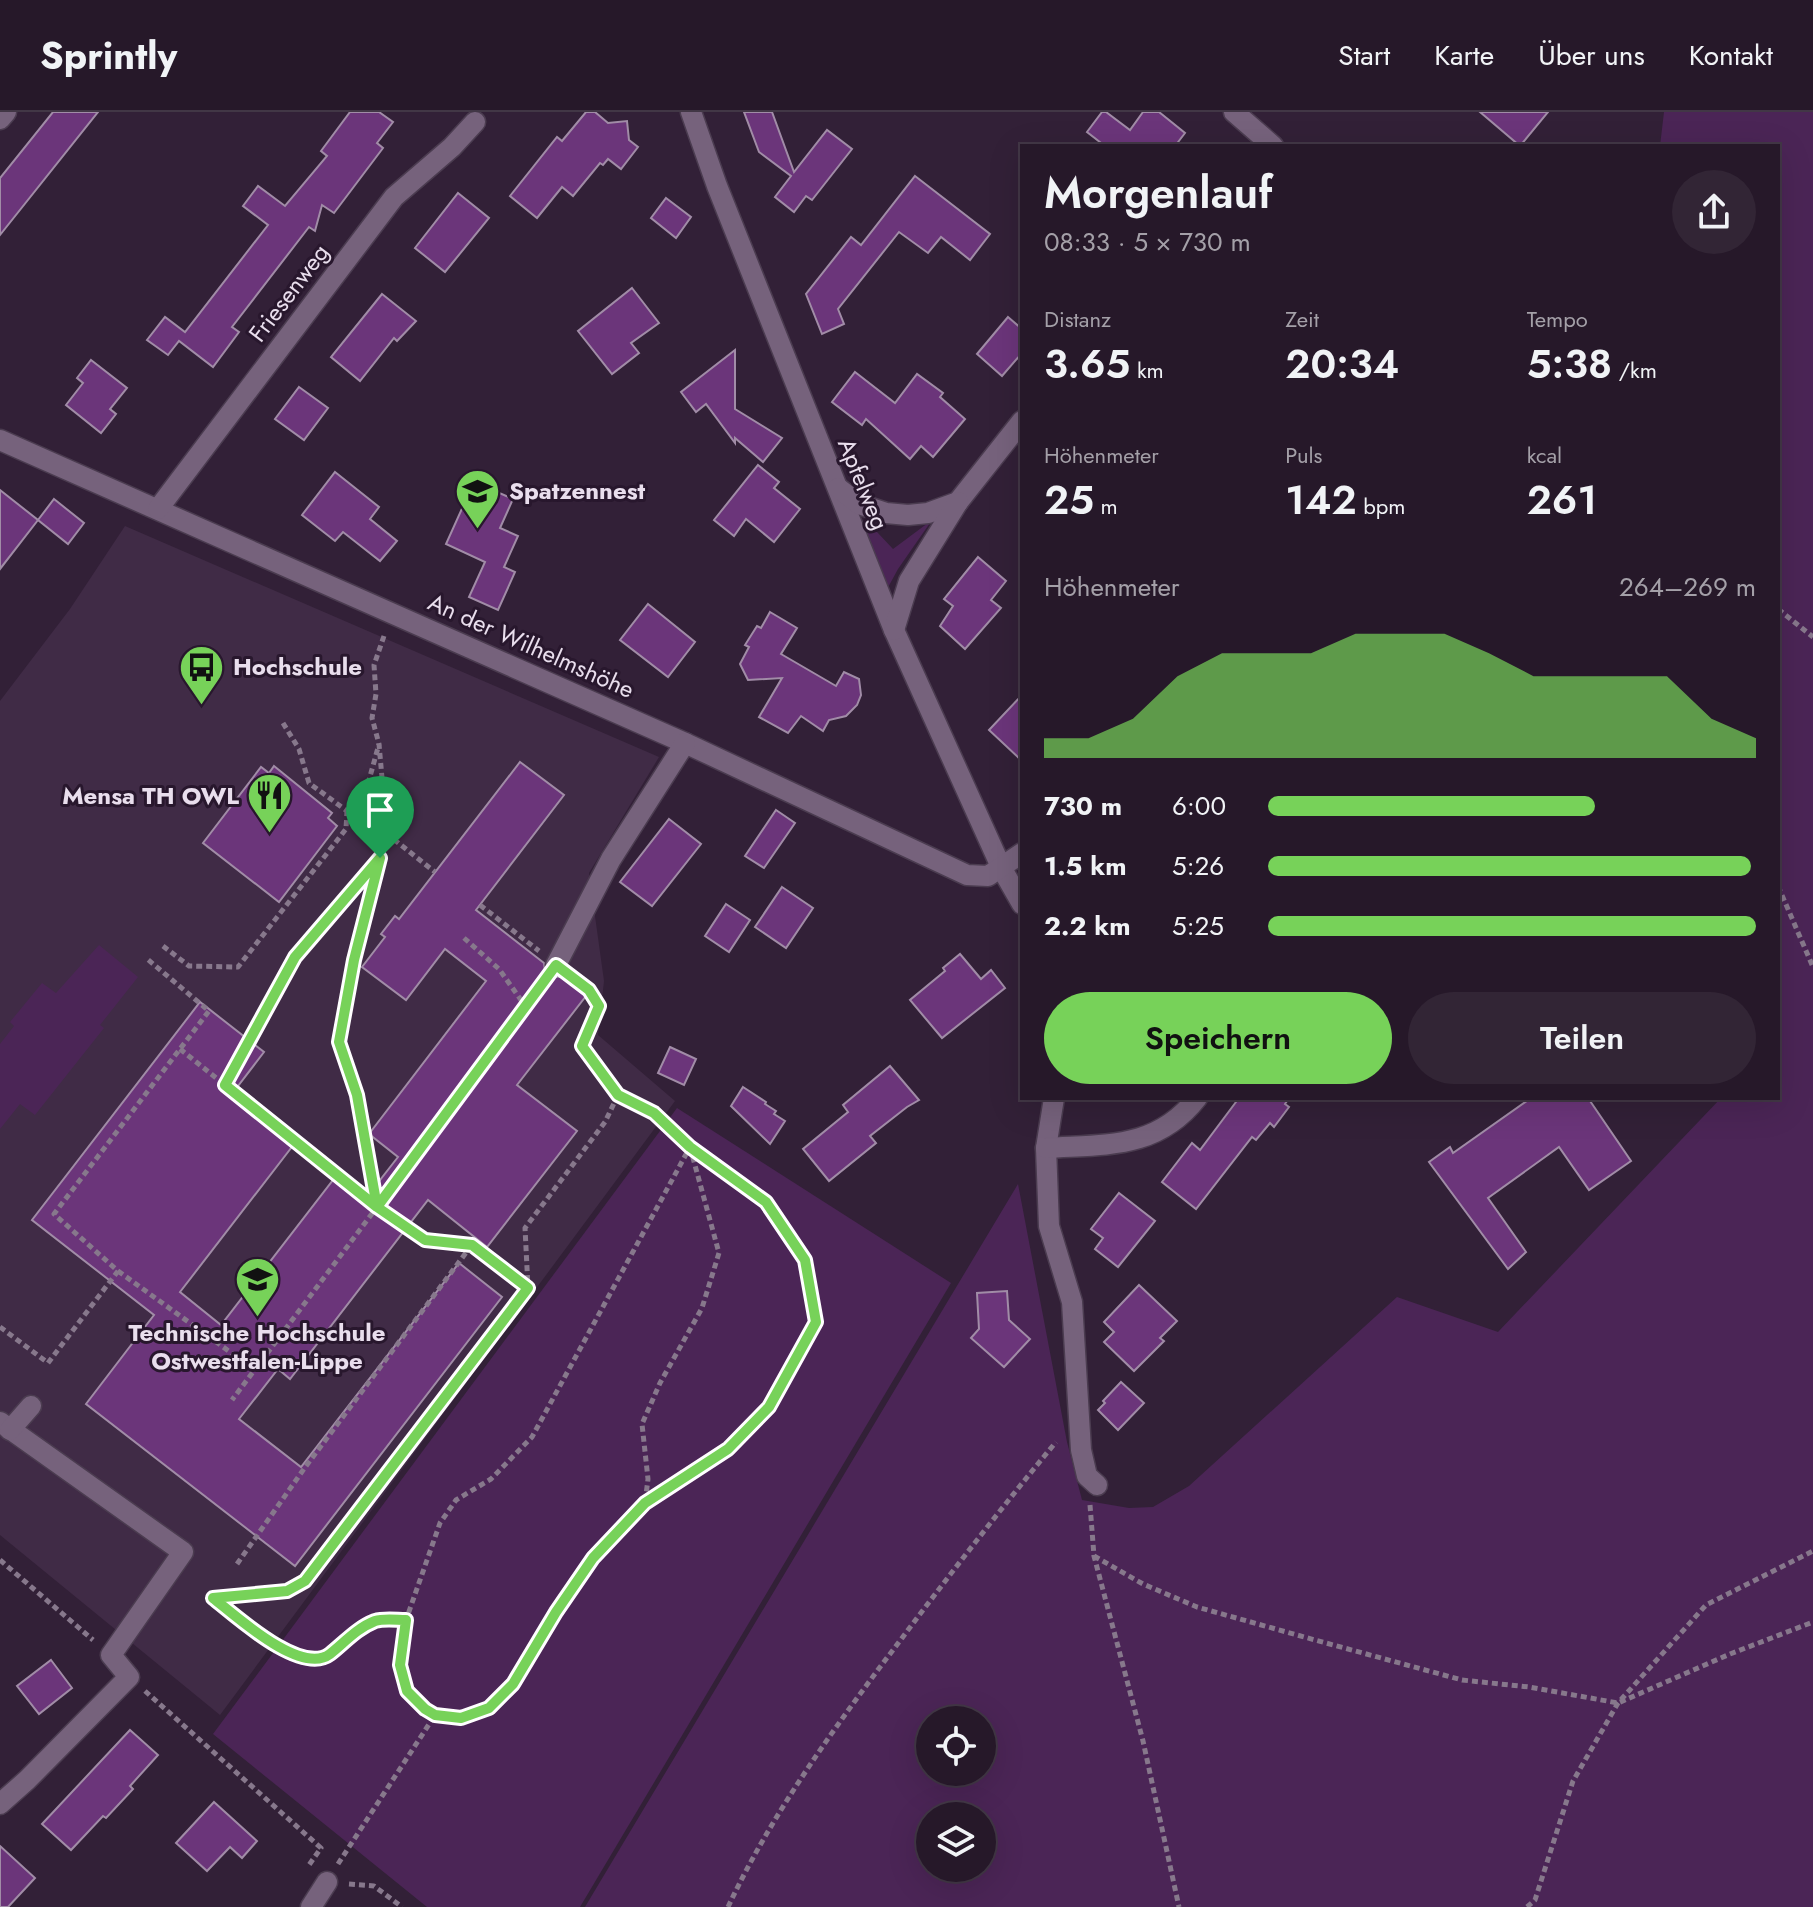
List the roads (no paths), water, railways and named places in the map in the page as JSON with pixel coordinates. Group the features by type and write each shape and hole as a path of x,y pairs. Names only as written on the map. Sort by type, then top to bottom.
{"street":[{"path":"0,119 6,112"},
{"name":"Apfelweg","path":"691,112 717,186 894,630 1002,869"},
{"path":"1234,112 1271,144"},
{"name":"Friesenweg","path":"158,509 394,197 452,147 475,122"},
{"path":"894,630 909,581 958,502 1020,424"},
{"name":"An der Wilhelmshöhe","path":"0,440 685,743 967,875 988,876 1002,869"},
{"path":"836,487 859,504 886,513 928,513 958,502"},
{"path":"556,965 611,859 685,743"},
{"path":"1020,855 1002,869 1020,900"},
{"path":"1054,1100 1046,1148 1049,1226 1072,1302 1078,1416 1092,1481"},
{"path":"1046,1148 1104,1146 1155,1134 1174,1122 1195,1100"},
{"path":"0,1804 129,1677 111,1655 183,1552 5,1426 31,1406"},
{"path":"311,1907 327,1882"}],"place":[{"name":"Spatzennest","path":"478,530"},
{"name":"Hochschule","path":"202,706"},
{"name":"Mensa TH OWL","path":"270,835"},
{"name":"Technische Hochschule Ostwestfalen-Lippe","path":"257,1318"}]}
